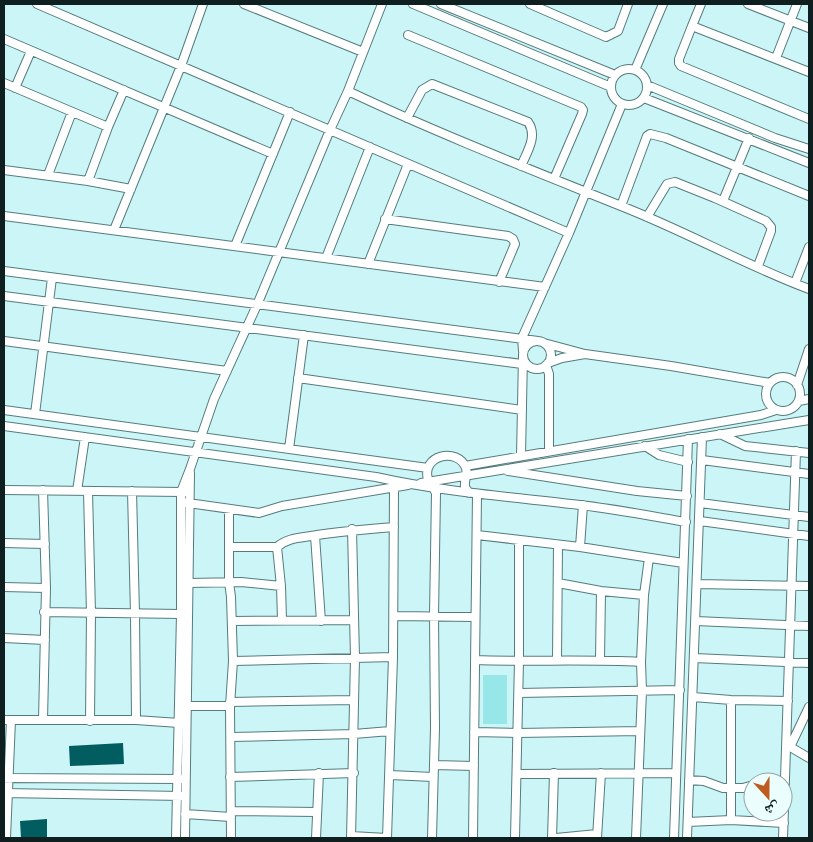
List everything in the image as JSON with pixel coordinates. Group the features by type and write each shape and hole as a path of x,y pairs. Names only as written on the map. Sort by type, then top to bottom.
{"street":[{"path":"38,4 569,233"},
{"path":"114,230 181,66 202,4"},
{"path":"244,4 363,52"},
{"path":"176,838 182,796 179,723 181,492 214,399 280,252 348,91 382,4"},
{"path":"414,4 611,87"},
{"path":"440,4 615,74"},
{"path":"530,4 606,37 618,31 628,4"},
{"path":"636,70 663,4"},
{"path":"701,4 679,59 681,66 809,119"},
{"path":"748,4 809,28"},
{"path":"776,58 797,4"},
{"path":"692,26 809,72"},
{"path":"408,35 581,106 582,114 554,179"},
{"path":"4,39 273,154"},
{"path":"15,88 31,51"},
{"path":"628,69 636,70 644,76 647,92 644,98 634,105 622,104 616,100 612,94 611,87 615,74 621,70 628,69"},
{"path":"4,83 108,128"},
{"path":"407,118 422,90 432,84 528,122 533,131 533,136 521,166"},
{"path":"647,84 775,138 809,150"},
{"path":"88,181 124,90"},
{"path":"348,91 407,118 647,217 809,289"},
{"path":"644,98 809,163"},
{"path":"520,456 526,366 522,338 569,233 622,104"},
{"path":"48,175 72,112"},
{"path":"236,246 290,112"},
{"path":"621,206 647,136 650,134 666,138 809,196"},
{"path":"723,201 749,138"},
{"path":"326,258 370,147"},
{"path":"368,264 408,164"},
{"path":"4,170 48,175 131,189"},
{"path":"647,217 664,187 671,182 723,201 766,220 771,227 772,231 758,266"},
{"path":"4,216 545,287"},
{"path":"386,220 508,236 513,239 515,244 499,282"},
{"path":"795,283 809,247"},
{"path":"4,272 522,338 585,354 770,382"},
{"path":"35,414 52,278"},
{"path":"4,296 304,335 538,369 562,358 585,354"},
{"path":"289,449 304,335"},
{"path":"4,341 227,372"},
{"path":"523,353 529,343 540,342 549,348 547,364 549,374 548,451"},
{"path":"797,385 809,349"},
{"path":"465,466 761,415 776,410 792,409 799,401 800,390 790,378 780,377 770,382 767,387 766,398 776,410"},
{"path":"298,378 522,410"},
{"path":"799,401 809,399"},
{"path":"4,410 428,468"},
{"path":"431,485 500,470 809,420"},
{"path":"4,426 376,477 412,485"},
{"path":"720,434 745,446 809,453"},
{"path":"77,491 85,437"},
{"path":"687,838 702,437"},
{"path":"674,838 688,439"},
{"path":"646,446 659,455 688,462"},
{"path":"785,772 796,451"},
{"path":"432,838 436,493 427,472 432,461 444,455 456,457 465,466 465,487 473,493 477,535 473,838"},
{"path":"702,460 809,474"},
{"path":"182,779 186,706 190,469"},
{"path":"500,470 637,491 687,496"},
{"path":"181,502 258,513 282,506 412,485 431,485 473,493 583,505 686,522"},
{"path":"4,490 191,492"},
{"path":"43,490 46,588 43,720"},
{"path":"352,529 355,658 354,773 351,837 387,838 394,616 394,490"},
{"path":"88,491 91,613 90,720"},
{"path":"132,491 136,720"},
{"path":"700,503 809,517"},
{"path":"580,547 583,505"},
{"path":"229,509 228,582 232,621 233,661 230,704 231,838"},
{"path":"700,521 809,536"},
{"path":"229,547 277,546 288,540 352,529 394,527"},
{"path":"477,535 580,547 683,563"},
{"path":"315,536 321,621"},
{"path":"515,838 519,693 519,540"},
{"path":"4,543 45,544"},
{"path":"556,660 558,545"},
{"path":"277,546 282,620"},
{"path":"636,838 644,594 649,558"},
{"path":"189,583 228,582 281,586"},
{"path":"558,583 601,591 644,594"},
{"path":"697,584 809,586"},
{"path":"4,587 46,588"},
{"path":"600,660 601,591"},
{"path":"44,612 181,614"},
{"path":"394,616 475,616"},
{"path":"232,621 354,620"},
{"path":"696,621 809,626"},
{"path":"4,638 44,640"},
{"path":"233,661 393,657"},
{"path":"694,658 809,664"},
{"path":"475,660 600,660 641,662"},
{"path":"519,693 680,690"},
{"path":"693,697 788,701"},
{"path":"186,706 354,700"},
{"path":"731,700 731,820"},
{"path":"787,746 809,707"},
{"path":"6,838 7,720 136,720 179,723"},
{"path":"231,737 354,734 390,731"},
{"path":"474,732 640,731"},
{"path":"787,746 809,758"},
{"path":"434,766 474,766"},
{"path":"316,838 318,773"},
{"path":"230,777 354,773"},
{"path":"552,838 554,773"},
{"path":"556,838 597,836 600,773"},
{"path":"517,774 676,773"},
{"path":"390,775 433,777"},
{"path":"6,778 182,779"},
{"path":"689,780 704,781 723,788 743,786"},
{"path":"6,793 182,796"},
{"path":"182,796 185,814 185,838"},
{"path":"185,814 317,812"},
{"path":"688,822 731,820 784,823 783,838"}],"shaded area":[{"path":"483,675 507,675 507,724 483,724"}],"building":[{"path":"123,743 124,764 70,766 69,746"},
{"path":"47,819 47,838 21,838 20,821"}]}
